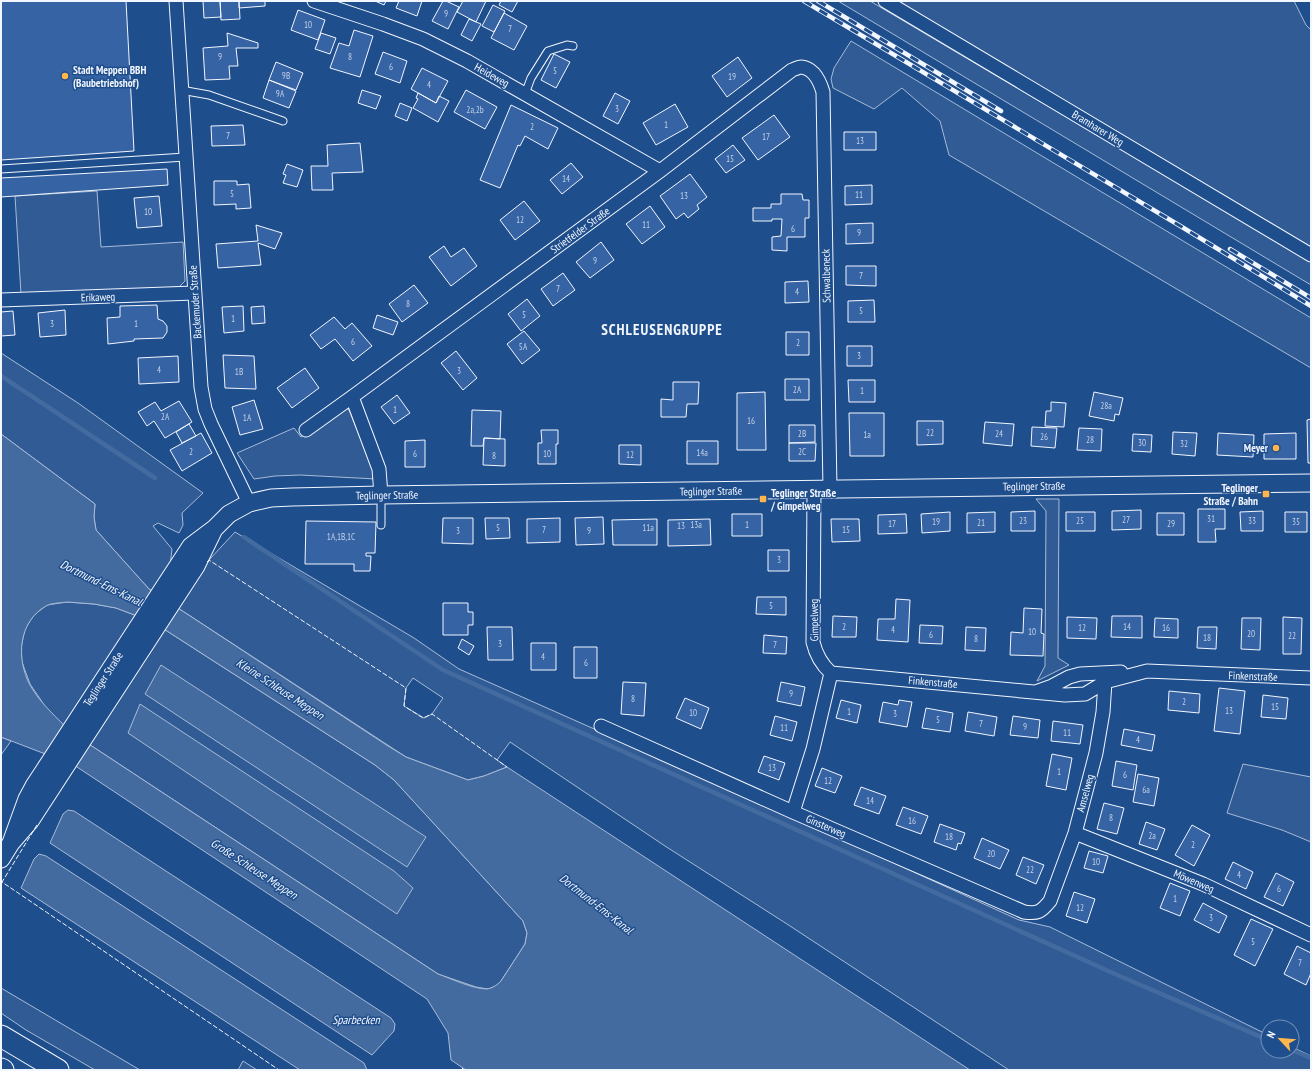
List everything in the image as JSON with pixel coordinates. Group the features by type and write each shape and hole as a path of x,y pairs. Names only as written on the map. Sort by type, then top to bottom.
{"main road":[{"path":"1,1036 58,1070"}],"street":[{"name":"Backemuder Straße","path":"176,1 201,387 205,409 211,424 250,503"},
{"name":"Heideweg","path":"314,1 423,39 467,61 660,170"},
{"name":"Bramharer Weg","path":"885,1 1311,255"},
{"name":"Strietfelder Straße","path":"306,430 660,170 792,70 801,67 808,69"},
{"name":"Schwalbeneck","path":"808,69 820,82 823,92 822,489"},
{"name":"Erikaweg","path":"1,300 194,293"},
{"path":"352,397 379,469 381,495"},
{"name":"Teglinger Straße","path":"11,843 27,799 46,766 191,546 215,528 229,514 250,503 271,498 381,495 1311,483"},
{"name":"Gimpelweg","path":"822,489 813,642 816,653 822,665 831,673"},
{"name":"Teglinger Straße","path":"1,859 11,843 30,821 196,566 215,528"},
{"name":"Finkenstraße","path":"1034,692 1052,686 1069,677 1080,674 1147,671 1311,678"},
{"name":"Finkenstraße","path":"831,673 1065,695 1085,694 1105,682 1147,671"},
{"path":"793,812 813,749 831,673"},
{"name":"Amselweg","path":"1050,901 1075,833 1096,753 1103,712 1105,682"},
{"name":"Ginsterweg","path":"601,726 793,812 1024,912 1035,913 1044,909 1050,901"},
{"name":"Möwenweg","path":"1075,833 1203,884 1311,936"}],"lane":[{"path":"525,94 531,78 548,51 566,45 573,46"},
{"path":"181,90 209,95 283,121"},
{"path":"1,169 185,157"},
{"path":"381,495 381,525"}],"shaded area":[{"path":"838,1 870,1 1311,262 1311,285"},
{"path":"898,1 1294,1 1306,25 1311,30 1311,247"},
{"path":"851,41 1311,318 1311,368 949,155 940,121 902,88 874,109 833,88 831,79 834,68"},
{"path":"97,191 101,247 183,242 185,281 179,287 21,294 15,196"},
{"path":"1,353 78,403 203,493 182,513 183,525 179,533 158,523 153,526 172,549 166,600 149,589 96,530 94,517 95,504 1,434"},
{"path":"345,407 349,410 376,479 300,475 254,479 237,453 294,428 301,437"},
{"path":"1036,499 1059,499 1058,658 1069,665 1037,681 1045,666 1046,511"},
{"path":"235,532 414,638 459,669 795,818 1019,920 1050,927 1260,1031 1260,1059 1300,1059 1300,1051 1311,1056 1311,1070 1009,1070 787,924 665,846 510,742 497,760 507,767 484,776 468,780 406,757 178,608 209,560","holes":["413,678 443,698 432,714 424,718 404,706 406,688"]},
{"path":"67,602 94,604 116,608 153,622 375,765 394,780 523,921 527,933 525,944 501,981 496,986 488,989 476,987 438,974 72,733 49,712 30,684 22,662 21,647 25,629 34,615 47,605"},
{"path":"1,737 11,741 1,755"},
{"path":"1243,764 1311,777 1311,842 1282,830 1227,813"},
{"path":"1,988 140,1070 95,1070 26,1030 1,1013"},
{"path":"243,1061 257,1070 238,1070"}],"water":[{"path":"1,434 95,504 94,517 96,530 149,589 388,746 406,757 468,780 484,776 507,767 970,1070 466,1070 451,1060 448,1033 427,999 74,765 1,737","holes":["67,602 94,604 116,608 153,622 375,765 394,780 523,921 527,933 525,944 501,981 491,988 481,989 438,974 72,733 44,704 30,685 23,664 22,642 30,621 46,606"]},
{"path":"161,665 426,837 407,867 145,694"},
{"path":"140,704 394,871 413,888 397,914 128,733"},
{"name":"Sparbecken","path":"68,810 74,811 391,1018 395,1024 394,1031 372,1055 50,843 63,814"},
{"name":"Sparbecken","path":"39,854 46,856 364,1063 367,1070 300,1070 21,888 34,859"}],"building":[{"name":"Stadt Meppen BBH (Baubetriebshof)","path":"1,1 126,1 134,151 1,160"},
{"path":"203,1 220,1 221,17 204,18"},
{"path":"220,1 239,1 240,19 221,20"},
{"path":"239,1 265,1 265,6 239,8"},
{"path":"375,1 386,1 384,5"},
{"path":"399,1 422,1 417,16 396,8"},
{"path":"443,1 459,7 448,29 432,21"},
{"path":"463,1 486,1 476,22 457,12"},
{"path":"501,1 518,1 512,12 499,5"},
{"path":"493,5 505,11 494,32 482,26"},
{"path":"298,10 325,20 318,40 291,30"},
{"path":"504,13 527,26 514,50 491,38"},
{"path":"469,19 481,24 472,41 461,35"},
{"path":"354,30 373,36 360,77 330,68 339,43 349,46"},
{"path":"227,33 258,43 258,48 236,48 238,66 229,66 230,79 205,80 203,48 228,46"},
{"path":"321,33 336,38 330,54 315,49"},
{"path":"383,52 407,61 400,83 375,74"},
{"path":"554,54 570,62 556,88 541,80"},
{"path":"738,57 752,78 727,97 712,76"},
{"path":"276,62 303,73 296,90 269,80"},
{"path":"422,68 448,81 436,103 411,89"},
{"path":"269,80 296,91 289,108 263,98"},
{"path":"362,90 381,96 376,109 358,103"},
{"path":"466,90 497,107 485,129 454,112"},
{"path":"418,93 436,103 439,96 449,101 438,122 413,108 418,99 416,98"},
{"path":"615,93 630,101 618,124 603,116"},
{"path":"400,103 412,108 407,121 395,116"},
{"path":"675,104 688,127 656,145 643,123"},
{"path":"511,105 558,128 548,149 525,136 520,146 518,145 500,188 480,180"},
{"path":"774,115 790,137 758,160 742,138"},
{"path":"243,125 245,145 212,146 211,126"},
{"path":"844,132 876,132 876,150 844,150"},
{"path":"360,143 363,172 332,173 333,190 312,190 311,166 328,166 327,145"},
{"path":"733,145 745,160 726,173 715,159"},
{"path":"571,163 583,177 562,194 550,180"},
{"path":"287,164 303,170 297,187 283,183 286,175 283,174"},
{"path":"167,169 168,185 1,197 1,178"},
{"path":"690,174 707,197 697,205 699,209 688,218 684,213 676,219 660,196"},
{"path":"214,181 237,181 237,185 249,184 251,208 236,209 236,204 214,205"},
{"path":"872,185 872,204 845,205 845,186"},
{"path":"781,194 802,194 803,200 809,200 809,218 805,218 805,237 787,237 787,251 772,250 772,237 781,236 782,219 772,219 772,221 753,221 753,208 771,208 771,204 781,204"},
{"path":"159,196 162,226 137,228 134,198"},
{"path":"524,201 540,221 515,240 500,220"},
{"path":"650,206 665,227 642,244 626,224"},
{"path":"873,223 873,243 846,244 846,224"},
{"path":"256,225 282,233 275,249 258,243 261,265 218,268 216,244 258,241"},
{"path":"601,242 614,260 590,278 576,262"},
{"path":"444,246 451,257 464,248 477,266 451,286 429,257"},
{"path":"846,266 876,266 876,286 846,285"},
{"path":"563,273 575,290 553,306 541,289"},
{"path":"808,281 809,302 785,303 785,282"},
{"path":"414,285 428,303 402,322 389,304"},
{"path":"527,299 540,316 521,331 508,314"},
{"path":"874,300 875,322 848,322 848,301"},
{"path":"157,305 158,319 163,321 167,326 167,332 163,338 134,339 134,341 108,344 107,318 120,317 120,306"},
{"path":"243,306 244,331 224,333 222,307"},
{"path":"264,306 265,323 252,324 251,307"},
{"path":"65,310 66,335 40,337 38,313"},
{"path":"13,311 15,335 1,336 1,312"},
{"path":"377,315 398,322 393,335 373,328"},
{"path":"334,317 345,329 352,323 372,346 353,361 335,339 321,349 310,335"},
{"path":"524,331 540,350 522,364 507,344"},
{"path":"786,332 809,332 809,355 786,355"},
{"path":"847,346 872,346 872,366 847,366"},
{"path":"456,351 477,378 463,390 441,363"},
{"path":"223,355 254,356 256,389 225,388"},
{"path":"178,356 179,382 139,384 138,358"},
{"path":"305,368 319,388 292,408 277,388"},
{"path":"785,379 809,379 809,400 785,400"},
{"path":"848,380 875,380 875,402 849,402"},
{"path":"673,382 699,382 698,404 687,404 686,417 661,417 661,399 673,400"},
{"path":"765,392 766,450 737,450 737,393"},
{"path":"1094,392 1123,398 1119,415 1115,414 1114,421 1089,416"},
{"path":"397,395 410,413 394,424 381,407"},
{"path":"254,400 263,429 240,435 232,407"},
{"path":"179,401 192,422 165,438 154,421 147,426 138,412 155,402 161,411"},
{"path":"1051,402 1066,403 1064,427 1045,426 1046,411 1051,411"},
{"path":"472,410 501,411 500,439 484,438 483,446 471,446"},
{"path":"849,413 884,413 884,456 850,456"},
{"path":"1311,419 1311,463 1308,463 1307,420"},
{"path":"917,421 943,421 943,444 917,445"},
{"path":"985,422 1014,424 1012,446 983,443"},
{"path":"189,424 196,436 182,443 176,432"},
{"path":"789,425 815,425 815,442 789,443"},
{"path":"1032,427 1057,428 1055,448 1031,446"},
{"path":"1079,428 1102,429 1101,451 1077,450"},
{"path":"541,430 558,430 556,464 538,464 538,443 542,443"},
{"path":"1173,432 1197,433 1195,456 1172,454"},
{"path":"201,433 212,453 182,471 170,450"},
{"path":"1218,433 1254,435 1253,457 1217,455"},
{"path":"1296,433 1296,459 1264,459 1264,434"},
{"path":"1133,434 1152,435 1151,452 1132,451"},
{"path":"484,438 505,439 505,466 483,465"},
{"path":"425,440 425,467 405,467 405,441"},
{"path":"687,441 718,441 718,464 687,464"},
{"path":"789,443 816,443 815,461 789,461"},
{"path":"619,445 641,445 641,465 619,464"},
{"path":"1198,509 1225,509 1225,529 1215,529 1216,542 1198,542"},
{"path":"1141,510 1141,529 1112,530 1112,511"},
{"path":"1035,511 1035,531 1011,531 1011,512"},
{"path":"1263,511 1263,531 1241,531 1240,512"},
{"path":"950,512 950,531 922,533 921,514"},
{"path":"995,512 995,532 967,533 967,513"},
{"path":"1066,512 1095,512 1095,531 1066,531"},
{"path":"1285,512 1307,512 1307,532 1285,532"},
{"path":"1157,513 1184,513 1184,535 1157,535"},
{"path":"732,514 762,514 762,536 732,536"},
{"path":"906,514 907,533 878,534 878,515"},
{"path":"603,517 604,544 576,545 575,518"},
{"path":"443,518 473,518 473,544 442,543"},
{"path":"485,518 509,518 510,538 486,539"},
{"path":"560,518 560,542 527,543 527,519"},
{"path":"657,519 657,545 613,545 612,520"},
{"path":"710,519 711,545 668,546 668,520"},
{"path":"831,519 859,519 860,541 832,542"},
{"path":"306,521 376,522 375,553 366,553 366,556 371,556 370,571 354,571 354,564 305,564"},
{"path":"768,550 789,550 789,571 768,571"},
{"path":"757,597 786,597 786,615 756,614"},
{"path":"896,599 910,600 908,642 877,640 878,619 895,619"},
{"path":"443,603 468,603 468,612 473,612 473,625 468,625 468,635 443,635"},
{"path":"1024,608 1042,609 1041,633 1044,634 1043,656 1010,655 1011,632 1023,633"},
{"path":"833,616 857,617 856,637 832,637"},
{"path":"1112,616 1142,616 1142,638 1111,637"},
{"path":"1067,617 1097,618 1096,639 1067,638"},
{"path":"1283,617 1302,618 1301,654 1283,654"},
{"path":"1155,618 1178,619 1178,638 1154,637"},
{"path":"1242,618 1261,618 1260,650 1241,649"},
{"path":"920,625 943,626 942,644 919,643"},
{"path":"487,627 512,627 513,660 488,660"},
{"path":"966,627 986,628 985,651 965,650"},
{"path":"1198,627 1217,627 1216,649 1197,648"},
{"path":"764,635 787,637 786,654 763,653"},
{"path":"462,639 474,646 469,655 458,648"},
{"path":"531,643 556,643 556,670 531,670"},
{"path":"574,647 597,647 597,678 574,678"},
{"path":"623,682 646,683 644,716 621,714"},
{"path":"781,682 805,687 801,706 777,701"},
{"path":"1219,688 1245,691 1240,734 1214,731"},
{"path":"1169,691 1200,694 1199,713 1168,710"},
{"path":"1263,695 1288,698 1286,719 1261,717"},
{"path":"685,698 709,708 701,729 676,718"},
{"path":"841,700 861,705 857,723 836,718"},
{"path":"899,700 912,702 907,727 879,722 883,702 898,705"},
{"path":"926,708 953,713 950,732 922,728"},
{"path":"968,712 997,717 994,736 965,731"},
{"path":"775,716 797,722 792,741 770,735"},
{"path":"1013,716 1040,720 1038,738 1010,735"},
{"path":"1053,721 1083,725 1080,744 1051,741"},
{"path":"1124,729 1155,735 1152,751 1121,745"},
{"path":"1052,754 1072,758 1066,790 1046,786"},
{"path":"764,756 785,763 779,780 758,772"},
{"path":"1116,761 1137,765 1133,790 1112,786"},
{"path":"822,768 842,776 835,793 815,786"},
{"path":"1138,774 1159,778 1154,806 1133,802"},
{"path":"861,787 886,796 879,814 854,805"},
{"path":"1104,803 1124,808 1117,834 1097,829"},
{"path":"903,807 928,816 921,834 896,825"},
{"path":"1146,822 1165,829 1157,850 1139,844"},
{"path":"940,824 965,833 961,844 958,843 956,850 934,842"},
{"path":"1192,825 1210,835 1194,866 1175,855"},
{"path":"982,838 1009,850 1000,869 974,858"},
{"path":"1089,851 1108,856 1103,873 1084,868"},
{"path":"1023,857 1044,865 1036,884 1016,875"},
{"path":"1233,862 1253,872 1246,889 1225,879"},
{"path":"1276,873 1294,882 1283,906 1264,897"},
{"path":"1170,883 1190,891 1180,916 1160,908"},
{"path":"1074,892 1095,899 1087,923 1066,916"},
{"path":"1203,903 1227,916 1219,933 1194,920"},
{"path":"1251,919 1273,929 1255,966 1234,955"},
{"path":"1297,946 1311,953 1311,973 1306,985 1284,974"}],"waterway":[{"path":"1,376 155,478"},
{"path":"244,537 443,670 1115,974 1260,1037"},
{"path":"1300,1053 1311,1058"}],"railway":[{"path":"804,1 1311,306"},
{"path":"818,1 1001,111"},
{"path":"1230,249 1311,298"}],"fence":[{"path":"207,562 209,560 406,688 404,706 423,718 432,714 507,767"},
{"path":"37,825 2,882 279,1070"}],"place":[{"name":"Stadt Meppen BBH (Baubetriebshof)","path":"65,76"},
{"name":"Meyer","path":"1276,448"},
{"name":"Teglinger Straße / Bahn","path":"1266,494"},
{"name":"Teglinger Straße / Gimpelweg","path":"763,499"}],"district":[{"name":"SCHLEUSENGRUPPE","path":"662,330"}],"water label":[{"name":"Dortmund-Ems-Kanal","path":"101,583"},
{"name":"Kleine Schleuse Meppen","path":"280,689"},
{"name":"Große Schleuse Meppen","path":"254,869"},
{"name":"Dortmund-Ems-Kanal","path":"596,904"}]}
